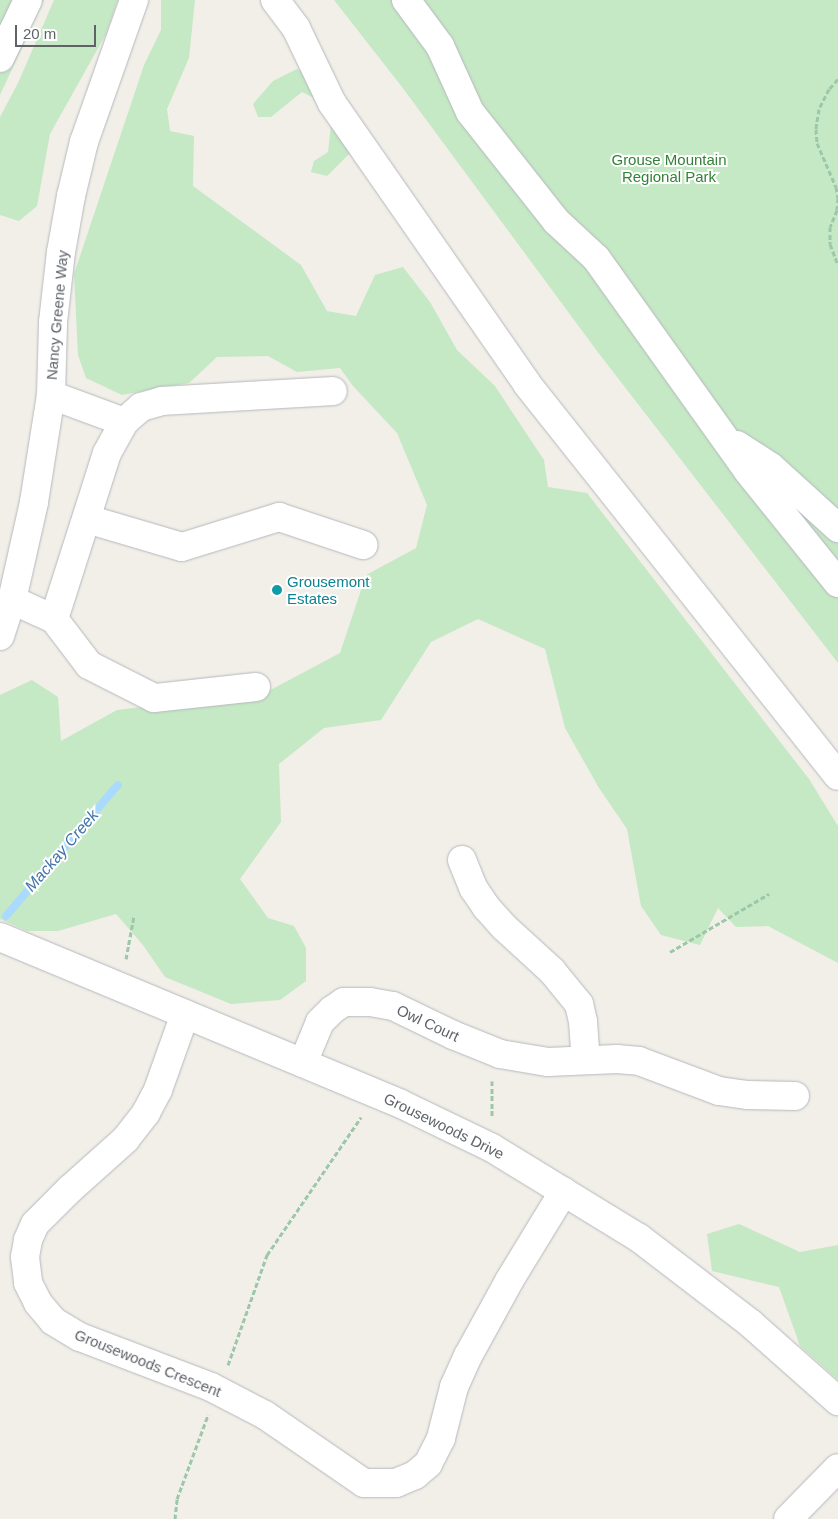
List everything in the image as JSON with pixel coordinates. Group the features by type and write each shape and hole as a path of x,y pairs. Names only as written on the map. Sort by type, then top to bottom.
{"street":[{"path":"0,58 28,0"},
{"name":"Nancy Greene Way","path":"0,636 12,600 34,502 51,395 54,322 61,252 71,196 84,142 134,0"},
{"path":"275,0 296,28 332,103 527,384 838,776"},
{"path":"406,0 440,46 470,112 556,221 596,258 747,470 838,583"},
{"path":"54,619 107,454 124,422 141,407 162,401 333,390"},
{"path":"51,395 124,422"},
{"path":"723,436 771,467 838,528"},
{"path":"87,520 182,547 279,517 363,545"},
{"path":"12,600 54,619 89,665 154,698 256,687"},
{"path":"462,860 474,889 486,907 504,927 552,971 579,1004 583,1021 586,1060"},
{"name":"Grousewoods Drive","path":"0,937 377,1094 492,1148 639,1238 750,1323 838,1401"},
{"name":"Owl Court","path":"304,1063 320,1022 332,1010 344,1002 370,1002 393,1006 452,1035 492,1050 548,1062 586,1060 639,1061 719,1091 748,1096 795,1096"},
{"name":"Grousewoods Crescent","path":"185,1014 158,1090 146,1113 126,1140 70,1189 35,1224 28,1240 25,1257 28,1283 38,1303 53,1321 80,1337 218,1390 265,1415 364,1483 396,1483 415,1475 428,1464 441,1438 454,1387 468,1356 508,1282 564,1191"},
{"path":"788,1519 838,1468"}],"path":[{"path":"838,79 829,89 819,109 816,129 817,143 836,187 838,198 837,210 830,227 830,244 838,265"},
{"path":"670,952 769,894"},
{"path":"122,987 134,916"},
{"path":"492,1050 492,1148"},
{"path":"176,1519 177,1499 267,1255 377,1094"}],"green space":[{"path":"0,0 44,0 0,95"},
{"path":"54,0 118,0 106,34 50,134 37,206 19,221 0,215 0,117 18,83"},
{"path":"161,0 195,0 189,58 167,109 170,131 194,136 193,186 301,265 327,311 356,316 375,275 403,267 430,302 457,350 495,386 544,460 548,487 587,493 809,779 838,826 838,963 768,926 736,927 718,908 700,945 661,935 641,906 627,829 599,788 565,728 545,649 478,619 431,642 381,720 324,728 279,764 281,822 240,879 268,918 294,926 306,948 306,981 280,1000 231,1004 165,977 143,945 116,914 58,931 27,931 0,919 0,695 32,680 58,697 61,741 117,710 181,702 250,701 340,653 366,575 416,548 427,505 397,433 353,386 340,368 297,372 268,356 217,357 189,383 122,395 86,378 78,355 74,274 144,65 161,30"},
{"name":"Grouse Mountain Regional Park","path":"334,0 838,0 838,663 597,351 402,87"},
{"path":"297,69 333,88 352,151 327,176 311,172 314,161 328,152 331,125 312,97 302,92 271,117 258,117 253,104 273,81"},
{"path":"739,1224 800,1252 838,1245 838,1380 800,1346 779,1287 712,1271 707,1234"}],"waterway":[{"name":"Mackay Creek","path":"6,916 118,785"}],"place":[{"name":"Grousemont Estates","path":"277,590"}]}
